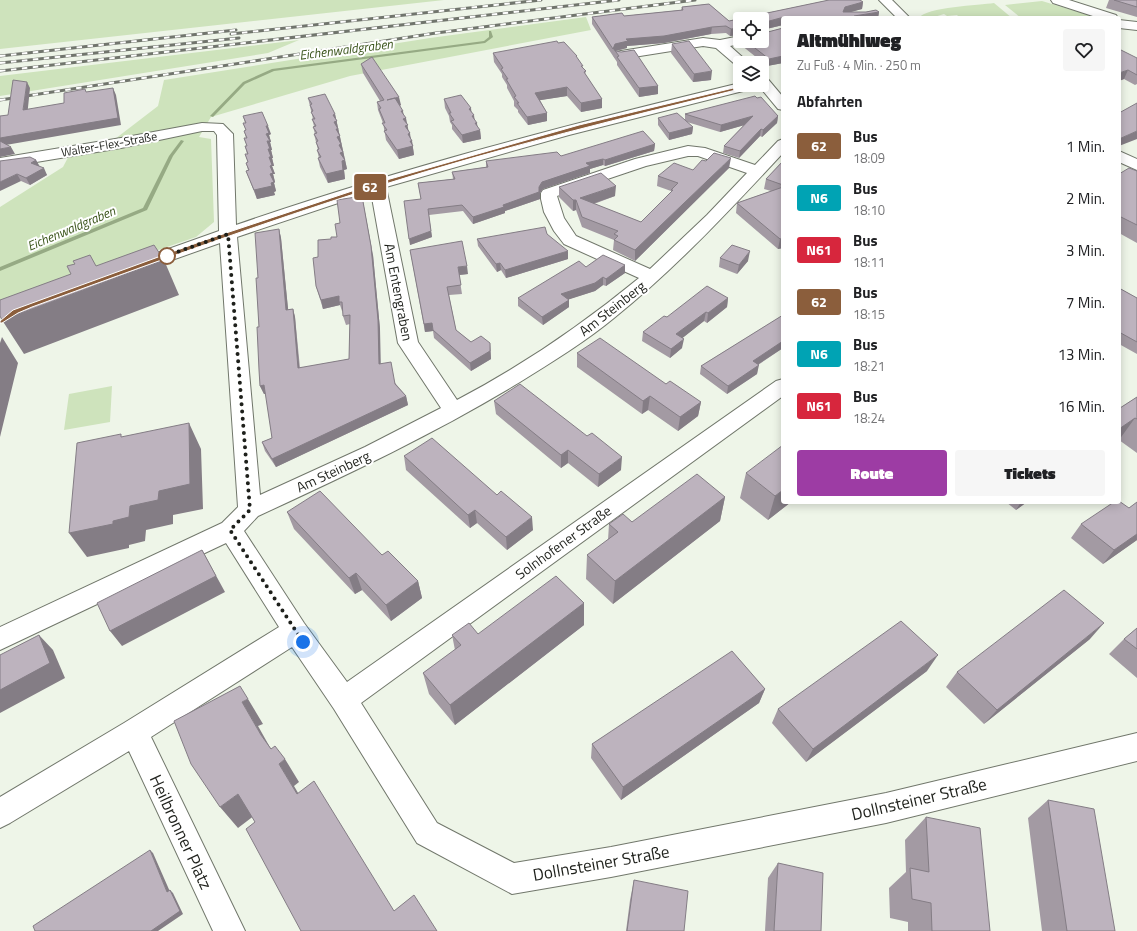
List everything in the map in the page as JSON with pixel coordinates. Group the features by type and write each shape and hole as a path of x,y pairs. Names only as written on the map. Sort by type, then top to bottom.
{"street":[{"path":"885,0 902,16"},
{"path":"1057,0 1106,16"},
{"path":"621,54 664,50 703,42 720,44 733,41"},
{"path":"720,44 734,56"},
{"path":"769,80 779,78"},
{"path":"122,272 228,234 378,185 581,127 733,89"},
{"path":"769,92 781,104"},
{"name":"Walter-Flex-Straße","path":"0,163 121,143 202,127 218,127 225,134 228,234"},
{"name":"Am Steinberg","path":"0,639 230,530 250,510 373,453 454,411 546,357 606,315 652,277 713,219 781,146"},
{"name":"Am Steinberg","path":"652,277 570,240 563,234 549,201 549,193 641,162 688,151 700,151 757,171"},
{"name":"Am Entengraben","path":"378,185 408,344 454,411"},
{"path":"228,234 250,510"},
{"name":"Solnhofener Straße","path":"344,700 781,387"},
{"name":"Dollnsteiner Straße","path":"230,530 295,631 344,700 427,833 512,879 611,862 886,808 1137,747"},
{"path":"0,813 134,732 295,631"},
{"name":"Heilbronner Platz","path":"134,732 228,931"}],"green space":[{"path":"0,0 444,0 0,49"},
{"path":"1042,1 1092,16 1019,16 1005,5"},
{"path":"994,3 1010,16 947,16 944,14 938,16 922,16 932,11"},
{"path":"586,17 591,30 350,76 211,117 199,137 211,139 214,222 196,237 13,300 0,307 0,207 63,167 74,146 115,139 158,106 164,80 430,38"},
{"path":"299,40 268,53 0,96 0,76"},
{"path":"112,386 110,422 64,430 69,394"}],"building":[{"path":"829,0 860,0 863,2 845,7 843,12 866,12 876,10 879,12 854,16 781,16 781,18 769,21 769,13"},
{"path":"1114,0 1137,0 1137,7"},
{"path":"709,4 729,21 733,20 733,29 726,26 712,27 664,36 626,39 628,41 615,44 613,49 592,17 622,13 624,16 683,10 682,7"},
{"path":"781,29 781,56 769,59 769,56 765,56 755,48 769,48 769,32"},
{"path":"557,41 558,43 564,42 577,56 583,66 581,66 586,71 584,72 602,99 581,103 567,87 535,93 547,113 527,117 517,103 519,103 514,97 516,96 506,79 508,79 501,69 503,68 493,53"},
{"path":"689,41 712,71 694,74 672,44"},
{"path":"613,48 616,51 621,52 634,50 658,86 639,88 617,57 619,56"},
{"path":"1121,50 1137,58 1137,75 1128,70 1121,72"},
{"path":"372,57 399,97 395,98 406,118 403,119 408,125 405,126 410,133 408,134 413,146 397,150 384,131 387,130 382,123 385,123 379,109 381,108 377,102 384,100 361,64"},
{"path":"13,80 27,82 23,110 64,103 64,93 85,89 86,92 113,88 118,118 0,138 0,116 8,115"},
{"path":"325,94 335,114 333,115 337,121 334,122 340,136 337,137 343,152 340,153 345,160 342,161 343,170 326,174 318,158 321,157 317,150 319,149 316,142 318,141 314,134 317,133 313,127 316,126 312,119 315,119 311,112 313,111 310,105 312,104 308,98"},
{"path":"461,95 471,108 469,109 474,115 472,116 480,130 462,135 451,121 454,120 449,113 451,113 444,99"},
{"path":"755,96 757,98 761,97 778,116 763,130 761,129 740,151 724,146 753,116 721,125 685,114"},
{"path":"1137,103 1137,131 1121,138 1121,112"},
{"path":"262,112 268,126 266,126 269,133 266,134 270,141 267,141 271,157 269,157 272,165 270,166 273,173 270,174 274,182 271,183 272,186 254,190 246,171 249,170 246,163 248,162 245,154 248,154 244,138 247,138 244,131 246,130 243,123 246,123 243,116"},
{"path":"677,113 693,127 669,133 658,118"},
{"path":"643,131 655,144 605,160 603,159 586,163 590,166 542,182 539,187 539,192 503,205 504,207 473,217 462,205 428,209 431,231 409,239 404,201 421,199 418,183 455,179 452,172 488,167 486,161 557,152 561,156"},
{"path":"0,141 11,147 0,149"},
{"path":"714,153 731,158 635,250 614,240 618,236 614,234 618,231 582,217 576,200 573,200 559,187 601,173 616,186 580,198 641,222 678,183 658,176 674,163 693,170 702,160 706,161"},
{"path":"30,157 36,160 31,163 44,168 26,178 17,174 0,182 0,161"},
{"path":"781,163 781,184 766,179"},
{"path":"1129,168 1137,171 1137,225 1121,217 1121,173"},
{"path":"781,188 781,239 780,239 737,203"},
{"path":"362,196 371,246 378,320 379,364 391,362 395,384 406,396 272,459 262,442 272,438 264,385 260,386 256,278 258,278 255,233 279,229 286,310 293,309 298,368 349,359 350,315 343,316 342,302 339,302 339,296 321,300 316,286 313,258 318,257 318,240 337,237 335,224 340,223 337,200"},
{"path":"545,227 547,234 568,251 505,270 500,263 496,264 477,239"},
{"path":"462,241 467,266 458,267 461,285 447,287 456,330 471,342 481,336 490,343 490,351 470,363 433,330 432,323 424,324 410,250"},
{"path":"154,245 164,260 2,320 0,316 0,300 71,274 67,266 75,264 73,261 90,255 96,266"},
{"path":"732,245 750,251 739,265 720,258"},
{"path":"603,255 625,265 606,279 603,277 595,283 561,294 569,300 542,317 518,298 579,261 586,267"},
{"path":"707,286 728,298 676,334 684,339 671,349 643,332 664,316 667,317"},
{"path":"1121,289 1137,298 1137,342 1121,333"},
{"path":"781,316 781,342 753,361 759,365 728,386 701,366"},
{"path":"600,338 666,384 670,381 701,402 680,417 650,396 643,401 577,353"},
{"path":"520,384 587,436 592,433 622,457 599,474 568,450 561,455 494,401"},
{"path":"1137,397 1137,419 1135,418 1121,428 1121,407"},
{"path":"189,423 190,484 159,491 158,500 130,506 129,517 113,521 113,524 69,533 77,443 121,434 121,437"},
{"path":"432,438 497,495 501,491 532,517 506,537 475,510 468,515 404,456"},
{"path":"781,447 781,492 775,496 746,473"},
{"path":"697,474 725,497 615,581 587,555 618,532 609,524 623,514 632,522"},
{"path":"320,491 382,555 388,551 418,581 386,605 356,573 349,578 287,512"},
{"path":"1121,502 1129,508 1137,502 1137,534 1114,550 1081,524 1111,504 1121,504"},
{"path":"202,550 216,576 110,631 97,603"},
{"path":"556,576 584,603 450,705 423,673 461,645 452,635 469,623 478,634"},
{"path":"1064,590 1104,623 997,710 957,672"},
{"path":"901,621 938,655 813,749 778,709"},
{"path":"1137,628 1137,649 1124,639"},
{"path":"39,635 50,663 0,690 0,655"},
{"path":"732,651 765,689 623,787 592,744"},
{"path":"240,686 248,699 242,702 261,735 271,749 275,746 285,759 279,764 297,794 314,781 394,911 414,895 437,931 301,931 246,829 255,822 238,794 220,807 191,764 174,721"},
{"path":"1048,800 1094,809 1115,931 1067,931"},
{"path":"926,817 980,828 990,931 932,931 931,903 912,899 910,868 929,872"},
{"path":"150,850 167,892 170,890 180,911 151,931 35,931 33,926"},
{"path":"778,863 823,873 821,931 774,931"},
{"path":"634,880 688,891 684,931 627,931"}],"waterway":[{"name":"Eichenwaldgraben","path":"212,116 244,83 273,70 485,42 491,37 490,32"},
{"name":"Eichenwaldgraben","path":"0,269 145,209 171,156 182,141"}],"railway":[{"path":"231,34 541,0"},
{"path":"0,71 619,0"},
{"path":"0,100 436,33 695,0"},
{"path":"0,56 236,30"},
{"path":"0,63 239,38"}],"bus line":[{"name":"62","path":"0,321 15,311 204,242 378,185 581,127 733,89"}],"route":[{"path":"167,256 228,234 250,510 230,530 303,642"}]}
